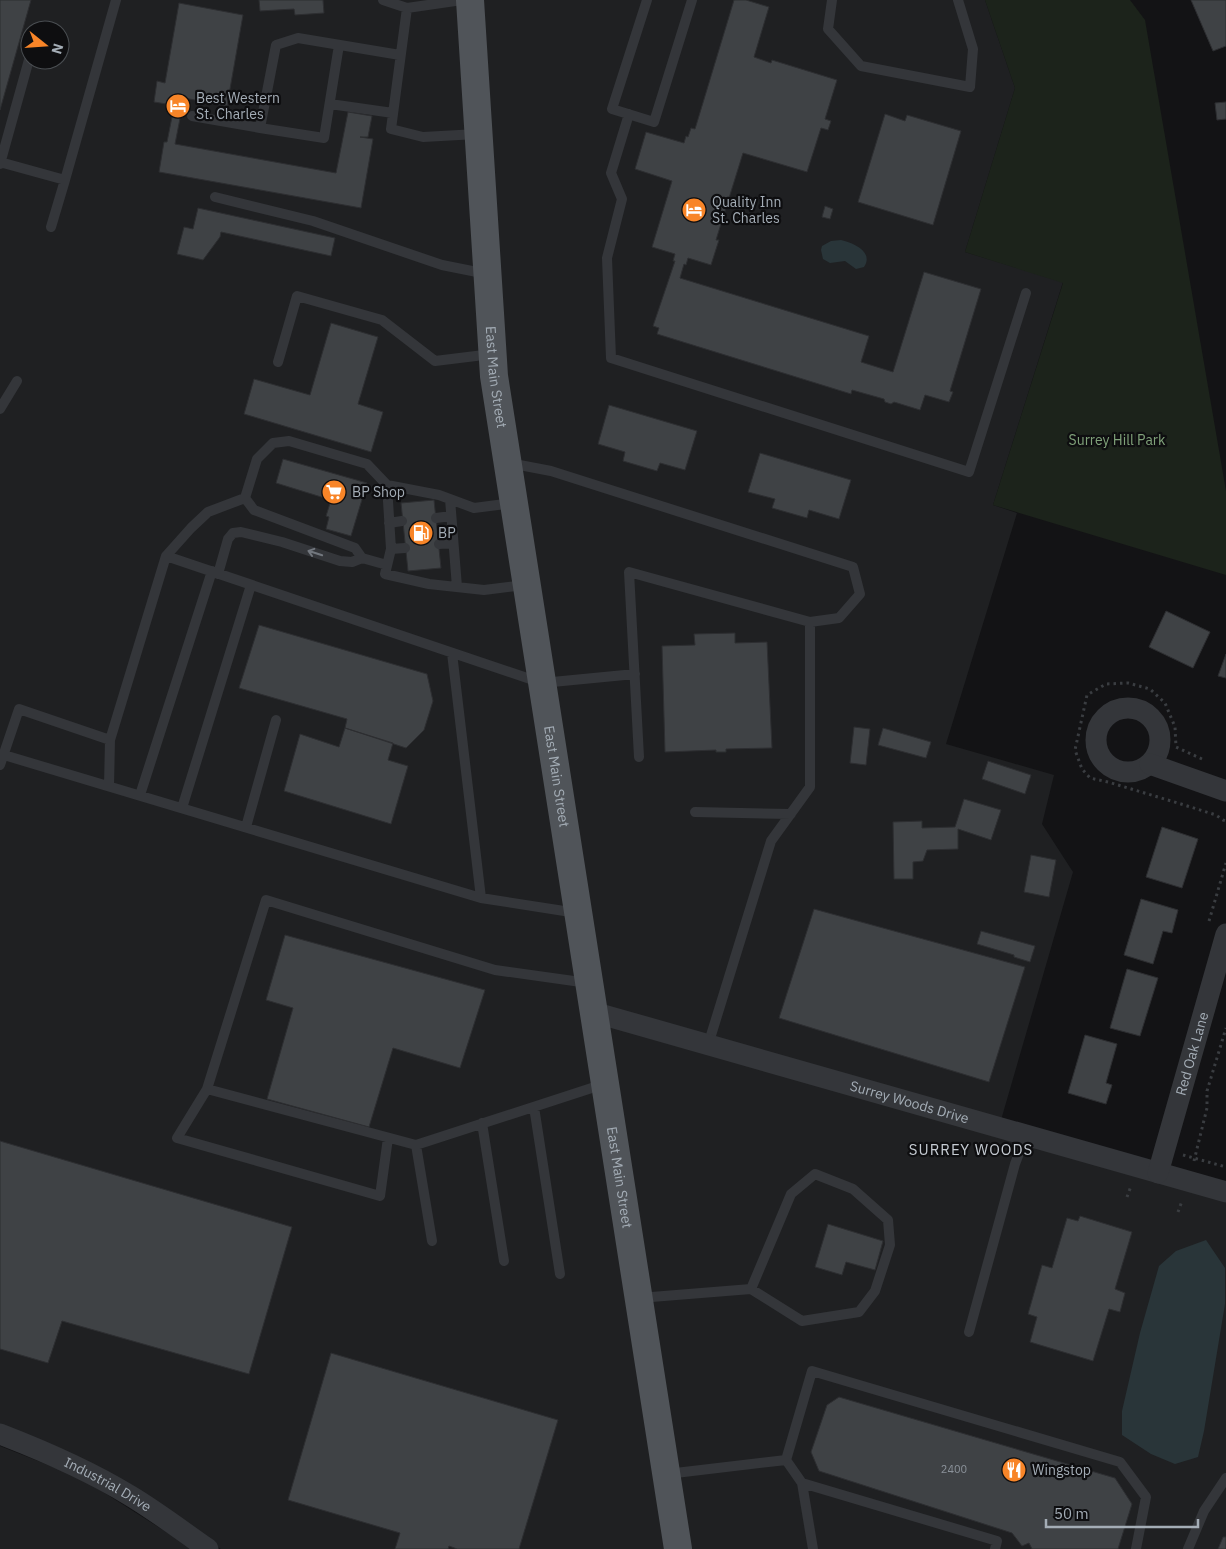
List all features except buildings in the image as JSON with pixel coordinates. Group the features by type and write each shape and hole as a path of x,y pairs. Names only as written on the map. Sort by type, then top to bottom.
{"main road":[{"name":"East Main Street","path":"470,0 494,376 678,1549"}],"street":[{"path":"1150,764 1226,791"},
{"name":"Red Oak Lane","path":"1158,1173 1226,934"},
{"name":"Surrey Woods Drive","path":"593,1012 1226,1192"},
{"name":"Industrial Drive","path":"0,1434 84,1470 130,1495 208,1549"}],"lane":[{"path":"50,227 116,0"},
{"path":"383,0 407,8 462,0"},
{"path":"647,0 612,109 654,122 692,0"},
{"path":"832,0 828,29 861,66 970,87 973,50 958,0"},
{"path":"407,8 391,129 423,137 478,134"},
{"path":"260,128 276,45 298,38 400,55"},
{"path":"192,116 324,138 340,45"},
{"path":"26,70 0,163 65,180"},
{"path":"330,104 393,113"},
{"path":"629,114 611,173 622,199 607,258 611,358 970,472 1026,293"},
{"path":"215,197 313,220 442,265 488,274"},
{"path":"278,362 297,296 382,320 435,360 493,354"},
{"path":"0,410 17,381"},
{"path":"245,498 257,459 274,443 289,441 367,464 387,485 439,495 474,508 514,503"},
{"path":"508,462 551,470 853,567 860,594 840,618 810,622 629,572 639,757"},
{"path":"387,485 391,549 385,574 457,588 484,590 527,585"},
{"path":"109,786 110,740 166,556 208,512 245,498"},
{"path":"245,498 254,510 355,548 362,558"},
{"path":"450,499 457,588"},
{"path":"436,518 451,516"},
{"path":"389,523 402,521"},
{"path":"140,795 215,572 228,539 233,533 240,532 282,542 340,561 352,562 362,558 387,565"},
{"path":"439,544 453,543"},
{"path":"391,549 405,548"},
{"path":"166,556 542,683 635,674"},
{"path":"182,808 252,585"},
{"path":"708,1045 771,842 810,787 810,622"},
{"path":"452,653 481,898"},
{"path":"0,766 18,709 110,740"},
{"path":"246,827 276,720"},
{"path":"4,754 481,898 578,913"},
{"path":"695,812 790,814"},
{"path":"388,1138 380,1196 177,1138 206,1089 266,900 495,970 589,983"},
{"path":"206,1089 416,1145 604,1084"},
{"path":"534,1107 560,1274"},
{"path":"482,1123 504,1261"},
{"path":"969,1332 1015,1164 1026,1136"},
{"path":"416,1145 432,1241"},
{"path":"638,1298 751,1289 802,1321 859,1312 875,1291 890,1245 888,1220 853,1189 815,1174 791,1194 751,1289"},
{"path":"786,1460 812,1371 1120,1462 1146,1497 1136,1549"},
{"path":"666,1474 786,1460"},
{"path":"786,1460 802,1483 813,1549"},
{"path":"1188,1549 1204,1511 1226,1478"},
{"path":"802,1483 997,1541 995,1549"}],"path":[{"path":"1178,1212 1189,1182 1207,1108 1207,1090 1226,1028"}],"shaded area":[{"path":"0,0 458,0 485,371 669,1549 221,1549 130,1484 0,1425"},
{"path":"478,0 985,0 1015,88 965,252 1063,282 993,505 1017,513 946,744 1054,775 1042,824 1073,872 1001,1120 600,1004 501,357"},
{"path":"841,240 857,246 865,253 866,262 864,267 856,269 845,261 830,263 823,259 822,246 831,241"},
{"path":"602,1021 1226,1197 1226,1549 686,1549"},
{"path":"1206,1240 1225,1268 1225,1304 1198,1457 1175,1464 1151,1454 1122,1435 1122,1411 1140,1333 1159,1266 1176,1251"},
{"path":"0,1446 81,1478 193,1549 0,1549"}],"green space":[{"name":"Surrey Hill Park","path":"985,0 1130,0 1145,20 1226,491 1226,575 993,505 1063,283 965,252 1015,88"}],"place":[{"name":"Best Western St. Charles","path":"178,106"},
{"name":"Quality Inn St. Charles","path":"694,210"},
{"name":"BP Shop","path":"334,492"},
{"name":"BP","path":"421,533"},
{"name":"Wingstop","path":"1014,1470"}],"district":[{"name":"SURREY WOODS","path":"971,1150"}]}
